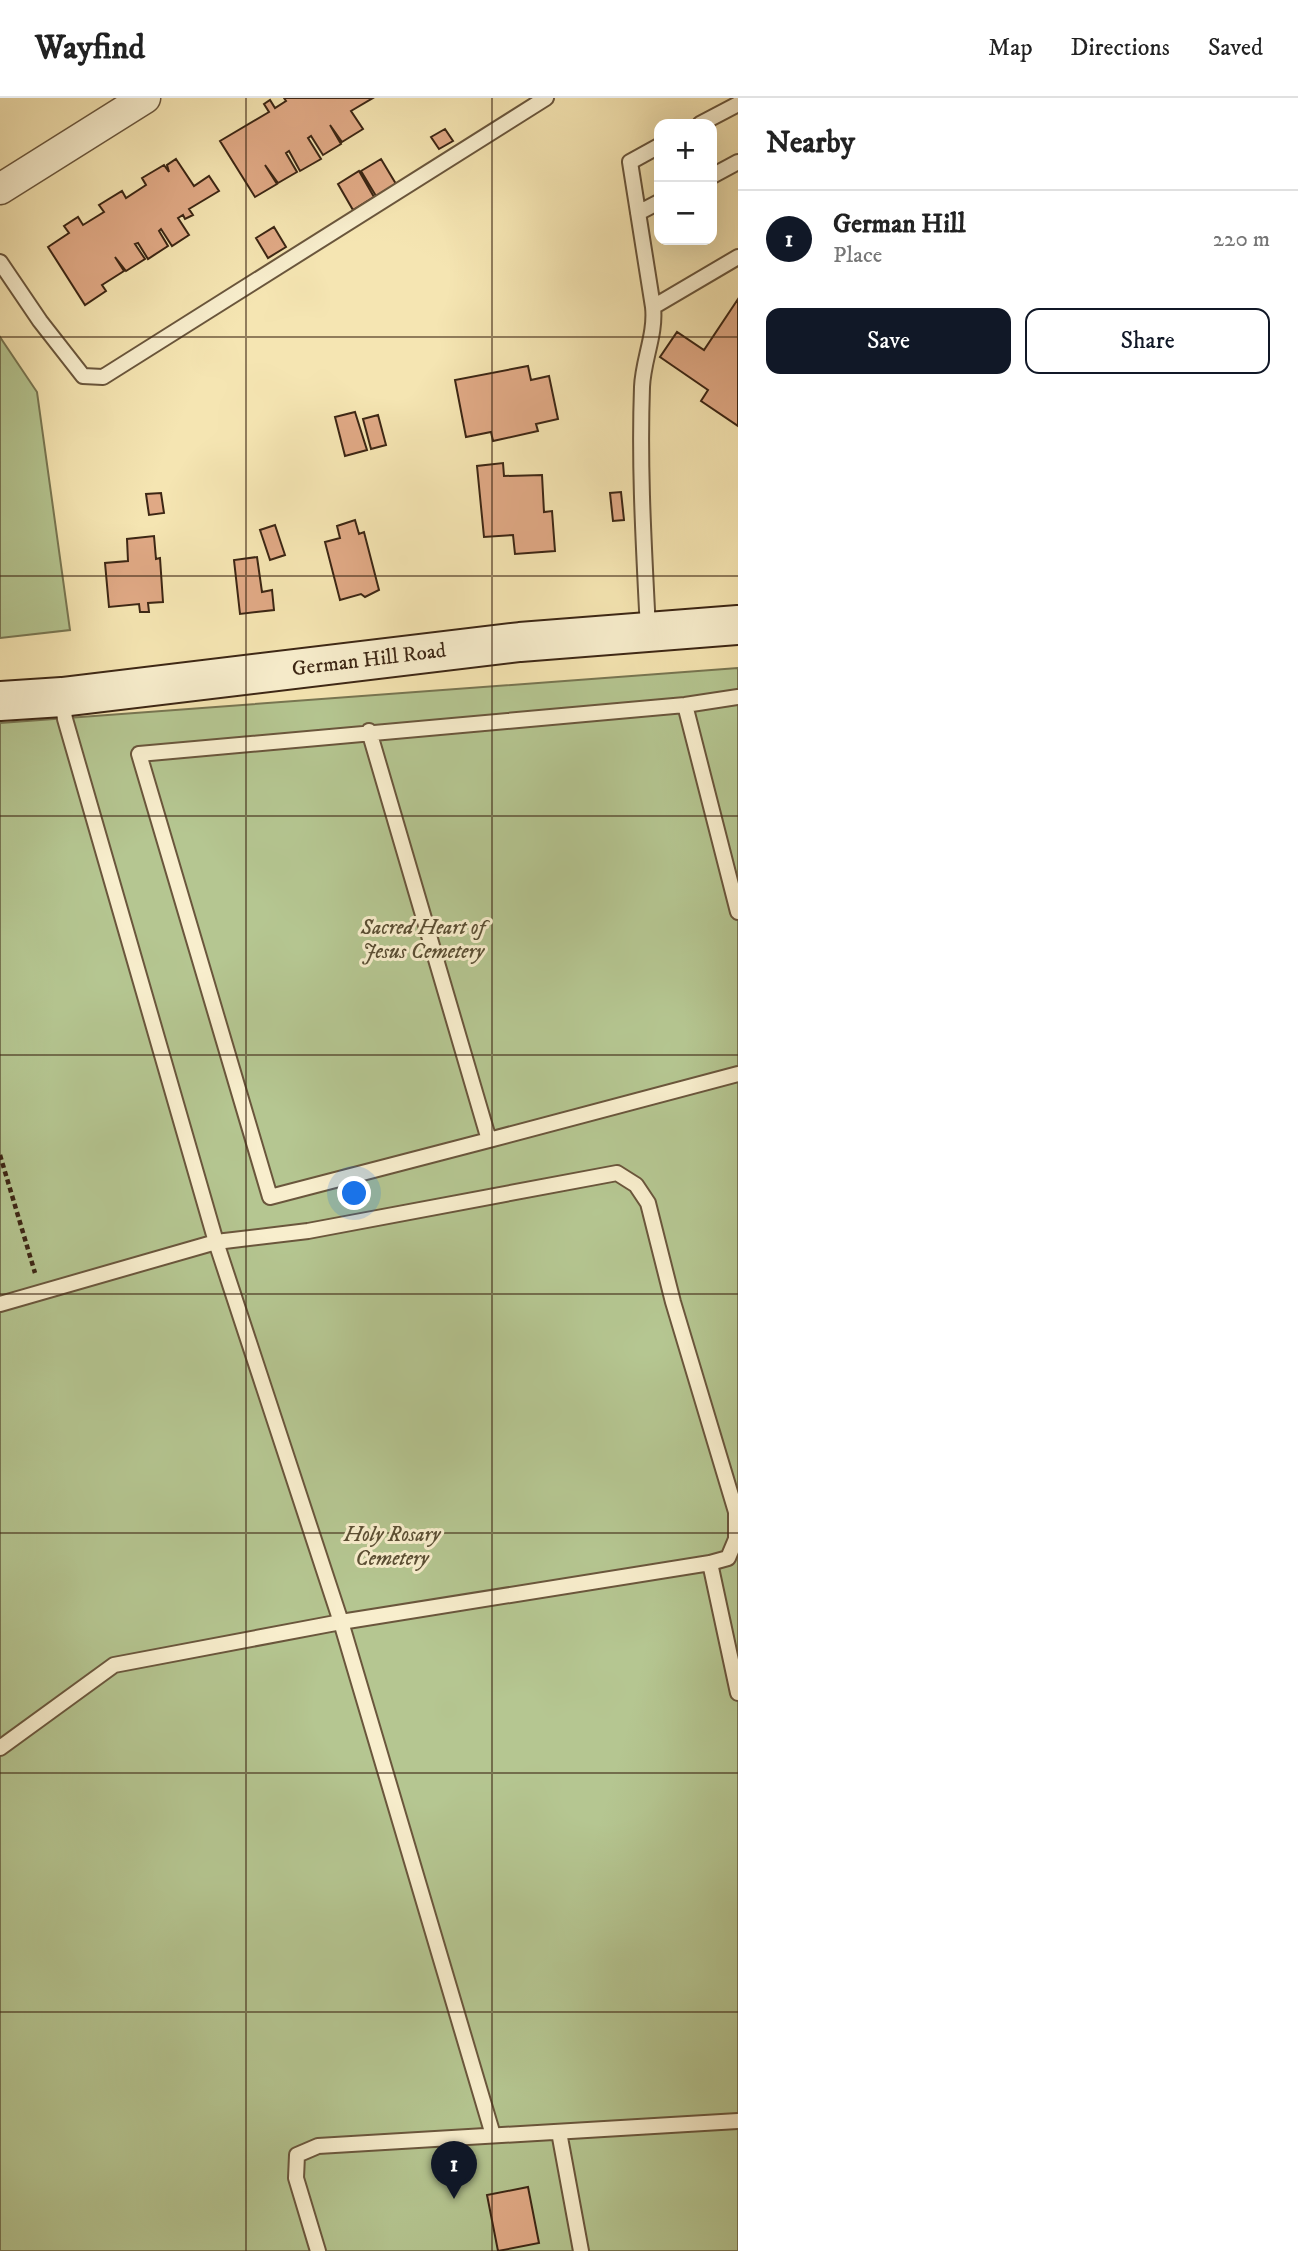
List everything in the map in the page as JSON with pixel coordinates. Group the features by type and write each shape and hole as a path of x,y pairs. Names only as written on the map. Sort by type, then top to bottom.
{"street":[{"path":"0,189 145,98"},
{"name":"German Hill Road","path":"0,701 62,697 520,642 738,625"}],"lane":[{"path":"0,262 40,321 83,376 103,377 546,98"},
{"path":"710,119 738,104"},
{"path":"648,632 640,482 642,383 654,319 630,162 654,149"},
{"path":"717,173 738,162"},
{"path":"638,213 654,205"},
{"path":"653,307 738,257"},
{"path":"62,697 72,745 216,1242 341,1622 493,2135"},
{"path":"738,697 685,705 369,731 139,754 270,1197 738,1074"},
{"path":"685,705 738,912"},
{"path":"369,731 489,1140"},
{"path":"0,1304 216,1242 308,1231 617,1173 636,1185 648,1203 673,1302 736,1512 736,1539 728,1558 710,1563 341,1622 114,1665 0,1748"},
{"path":"710,1563 738,1693"},
{"path":"318,2251 296,2178 297,2155 318,2146 738,2121"},
{"path":"559,2132 581,2251"}],"path":[{"path":"0,1155 40,1291"}],"green space":[{"path":"0,337 37,392 70,630 0,638"},
{"name":"Holy Rosary Cemetery","path":"738,668 738,2251 0,2251 0,723"}],"building":[{"path":"284,98 373,98 351,111 363,129 342,142 330,125 341,144 323,155 311,136 308,138 321,159 300,171 289,151 286,153 297,172 278,183 265,165 277,184 255,197 220,141 269,112 264,104 270,100 275,108 286,101"},
{"path":"445,129 453,141 439,149 431,137"},
{"path":"176,159 194,186 209,176 219,191 189,209 193,215 185,219 183,215 178,218 189,235 172,246 161,229 159,231 168,246 148,259 138,243 135,244 145,259 126,271 115,257 124,271 102,285 106,291 85,305 48,247 69,233 64,226 78,217 83,225 104,212 99,205 122,191 126,198 146,185 142,178 164,165 169,172 167,165"},
{"path":"381,159 396,184 376,196 361,171"},
{"path":"359,171 374,197 353,210 338,184"},
{"path":"274,227 286,247 268,258 256,238"},
{"path":"738,299 738,426 701,401 708,390 660,357 677,332 704,350"},
{"path":"528,366 531,380 549,376 558,419 536,424 538,431 493,441 491,432 466,437 455,380"},
{"path":"355,412 367,450 345,456 335,417"},
{"path":"378,415 386,445 371,449 363,419"},
{"path":"503,463 504,476 542,475 544,512 552,511 555,551 515,554 513,535 484,537 477,466"},
{"path":"621,492 624,520 613,521 610,493"},
{"path":"161,493 164,513 149,515 146,494"},
{"path":"355,520 359,534 364,532 379,590 365,597 361,594 340,600 325,542 340,538 337,526"},
{"path":"275,525 285,555 270,560 260,530"},
{"path":"154,536 156,559 160,558 163,602 148,603 149,612 140,612 139,604 109,607 105,563 128,561 127,539"},
{"path":"257,557 262,592 272,590 274,610 240,614 234,560"},
{"path":"528,2187 539,2243 498,2251 487,2195"}],"place":[{"name":"German Hill","path":"454,2199"}],"park label":[{"name":"Sacred Heart of Jesus Cemetery","path":"423,940"}]}
